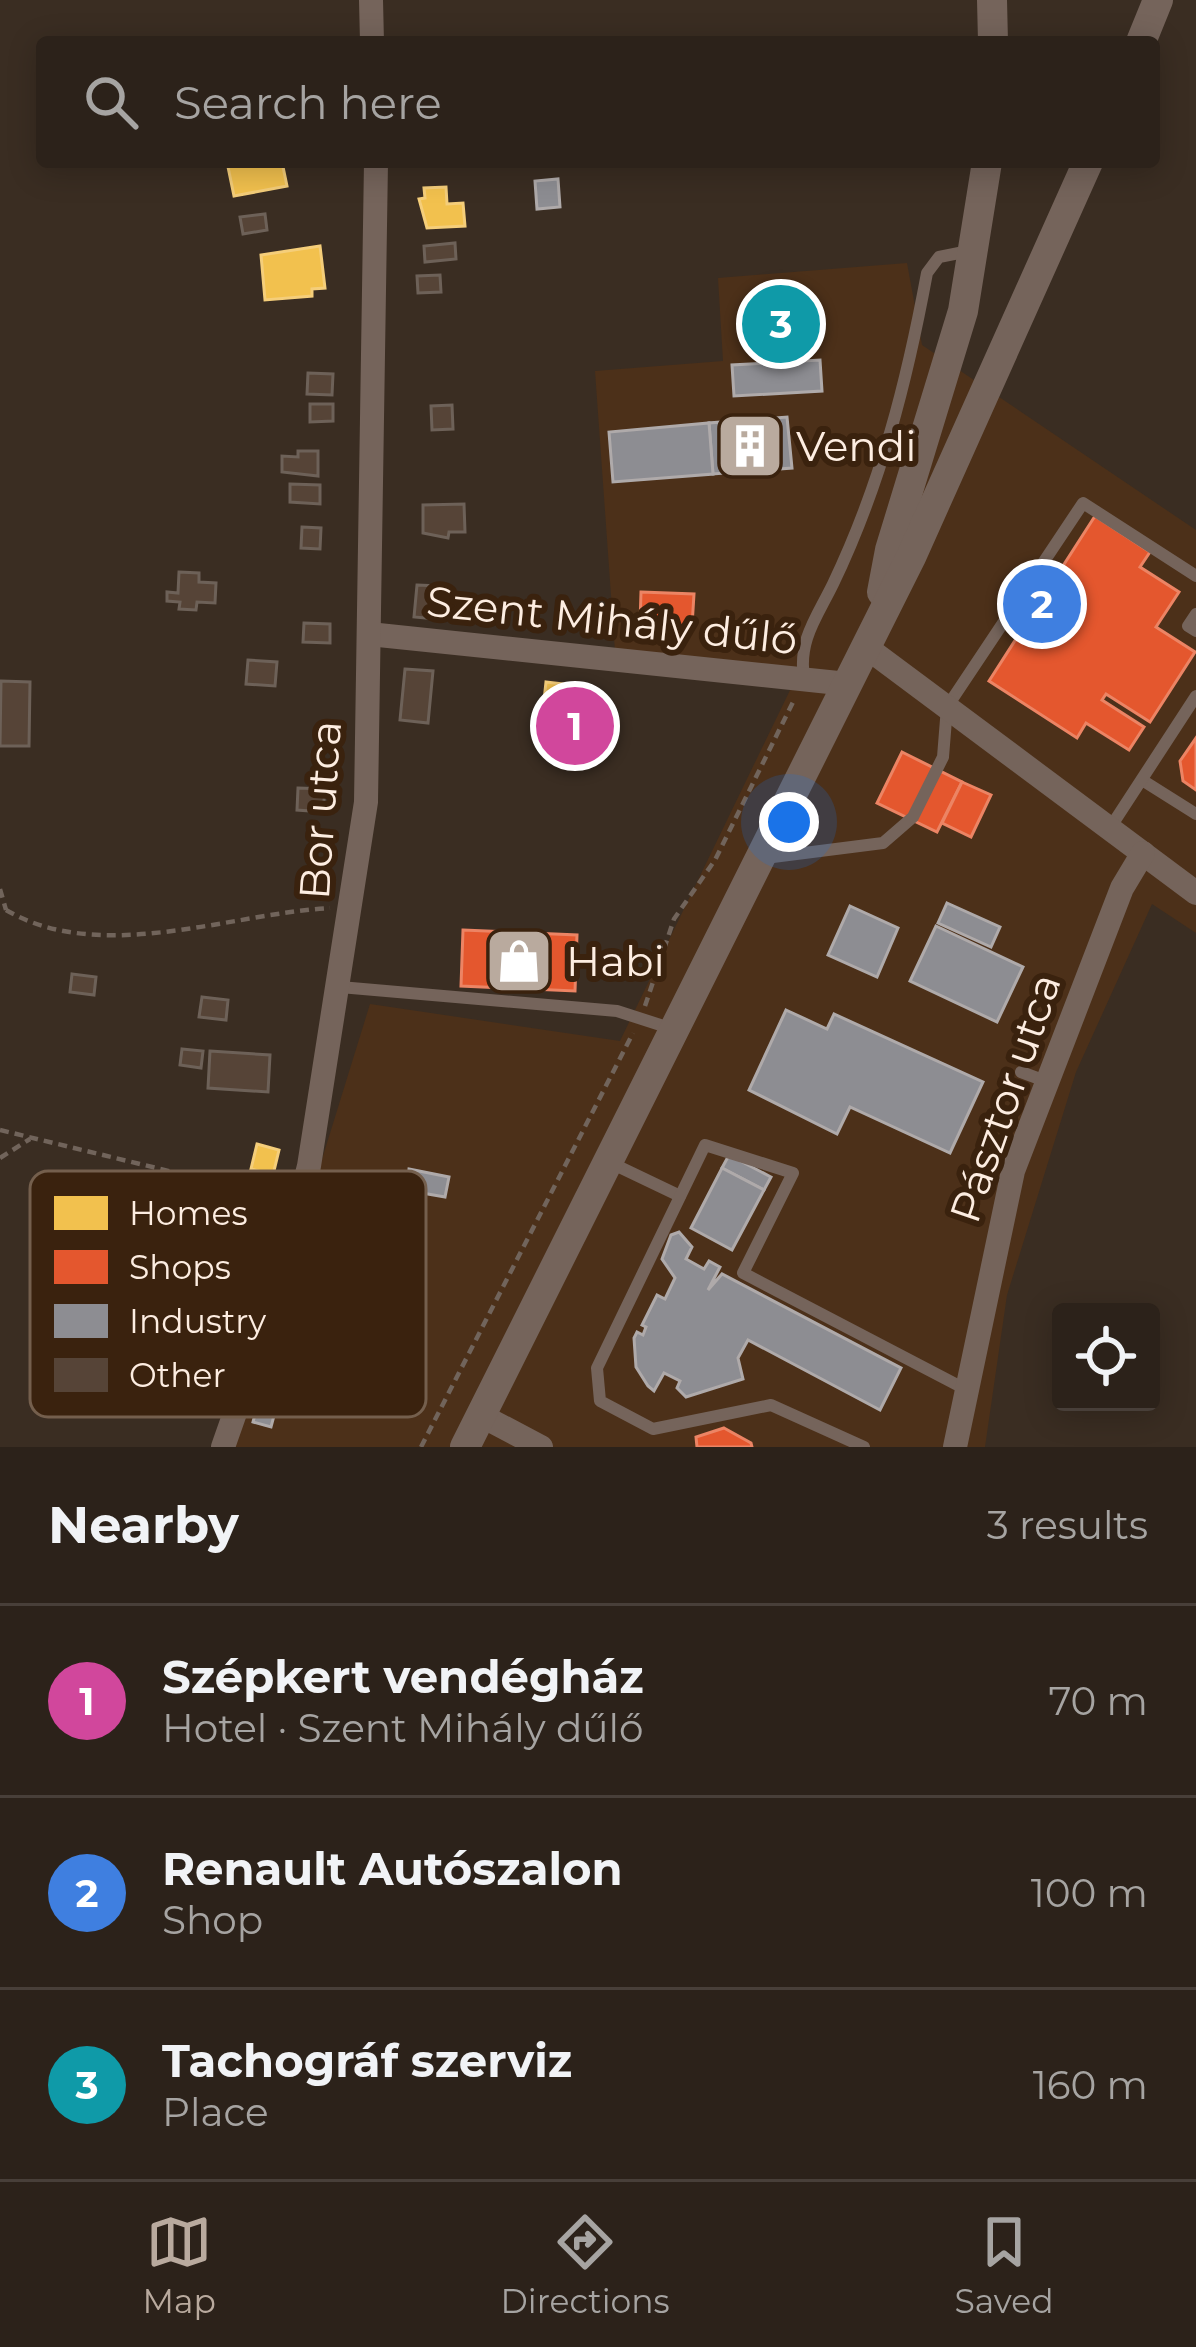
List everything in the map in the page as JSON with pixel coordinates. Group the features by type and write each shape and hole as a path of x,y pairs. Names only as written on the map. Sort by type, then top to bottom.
{"street":[{"path":"371,0 372,36"},
{"path":"992,0 993,36"},
{"path":"1144,36 1159,0"},
{"name":"Bor utca","path":"306,1171 340,987 366,802 376,168"},
{"path":"871,638 890,550 939,402 974,251 986,168"},
{"path":"465,1447 871,638 1085,168"},
{"name":"Szent Mihály dűlő","path":"369,634 848,684"},
{"path":"871,638 947,707 1196,893"},
{"name":"Pásztor utca","path":"955,1447 1013,1171 1122,888 1143,854"},
{"path":"482,1416 541,1447"},
{"name":"Bor utca","path":"224,1447 234,1417"}],"lane":[{"path":"804,678 800,647 855,537 888,446 927,273 939,257 974,251"},
{"path":"764,858 883,843 913,818 943,757 947,707 1083,503 1196,576"},
{"path":"1196,614 1188,626 1196,631"},
{"path":"1109,829 1196,696"},
{"path":"1142,780 1196,814"},
{"path":"340,987 617,1011 677,1031"},
{"path":"1021,1072 1049,1082"},
{"path":"864,1447 771,1405 653,1429 600,1401 597,1369 705,1144 793,1172 743,1273 967,1390"},
{"path":"610,1163 680,1196"}],"path":[{"path":"0,890 3,911 43,928 91,934 353,907"},
{"path":"421,1447 637,1025 659,975 674,919"},
{"path":"0,1130 168,1171"},
{"path":"0,1158 32,1138"}],"shaded area":[{"path":"907,263 922,345 1196,530 1196,933 1152,904 1076,1072 1007,1295 985,1447 233,1447 242,1417 426,1417 426,1171 318,1171 370,1004 620,1041 793,684 616,665 595,371 723,361 718,278"}],"building: Homes":[{"path":"228,168 283,168 287,186 234,196"},
{"path":"446,187 447,204 463,203 465,226 427,228 419,199 425,198 424,188"},
{"path":"320,246 325,288 312,289 312,296 265,300 261,255"},
{"path":"546,682 581,686 580,700 594,702 611,715 609,740 564,749 557,740 540,738"},
{"path":"257,1144 279,1150 274,1171 251,1169"}],"building: Shops":[{"path":"1095,516 1150,552 1140,567 1179,592 1156,627 1195,652 1150,722 1106,694 1102,700 1144,727 1129,750 1086,723 1077,738 989,681"},
{"path":"641,592 694,594 692,626 640,623"},
{"path":"1196,738 1196,790 1183,781 1180,761"},
{"path":"902,752 962,782 937,832 877,803"},
{"path":"962,782 991,795 971,837 942,823"},
{"name":"Habi","path":"463,930 577,935 575,991 461,986"},
{"path":"724,1428 752,1447 697,1447 696,1437"}],"building: Industry":[{"path":"558,179 560,207 537,209 535,181"},
{"path":"788,293 789,310 754,313 752,296"},
{"path":"791,314 792,332 771,333 770,316"},
{"path":"820,360 822,391 734,396 732,365"},
{"name":"Vendi","path":"787,417 792,468 713,474 709,423"},
{"path":"709,423 713,474 613,482 609,432"},
{"path":"947,903 1000,927 991,947 938,923"},
{"path":"850,906 898,928 877,977 828,955"},
{"path":"936,926 1023,967 997,1022 910,981"},
{"path":"786,1010 827,1029 834,1014 983,1082 950,1153 850,1107 837,1134 749,1090"},
{"path":"729,1155 771,1177 764,1190 722,1168"},
{"path":"722,1168 764,1190 732,1250 691,1228"},
{"path":"426,1172 449,1177 445,1197 426,1194"},
{"path":"679,1232 692,1247 686,1259 704,1269 709,1261 720,1267 708,1290 722,1274 901,1368 880,1410 748,1340 738,1358 743,1379 686,1397 677,1388 680,1381 664,1373 654,1391 648,1386 636,1367 634,1338 637,1332 643,1335 646,1327 642,1325 657,1295 665,1299 675,1278 662,1259 671,1235"},
{"path":"254,1417 274,1417 271,1427 253,1422"}],"building: Other":[{"path":"265,214 267,230 243,234 240,217"},
{"path":"455,243 456,259 425,262 424,246"},
{"path":"440,275 441,292 418,293 417,276"},
{"path":"308,373 333,374 332,395 307,394"},
{"path":"310,404 333,404 333,421 310,422"},
{"path":"452,405 453,429 432,430 431,406"},
{"path":"298,451 318,451 318,476 282,472 282,456 298,457"},
{"path":"290,484 320,485 320,504 290,502"},
{"path":"464,504 465,532 449,532 448,538 423,533 423,505"},
{"path":"302,527 321,528 320,549 301,548"},
{"path":"179,572 199,573 199,582 216,583 215,603 197,602 196,610 179,609 180,602 167,601 167,592 178,593"},
{"path":"417,585 439,586 437,619 414,617"},
{"path":"304,623 330,624 330,643 303,642"},
{"path":"248,660 277,662 275,686 246,684"},
{"path":"405,669 433,671 428,723 400,720"},
{"path":"1,681 30,682 29,746 0,746"},
{"path":"298,788 325,789 323,812 297,810"},
{"path":"72,974 96,977 94,995 70,992"},
{"path":"202,997 228,1000 226,1020 199,1017"},
{"path":"182,1049 203,1051 201,1068 180,1065"},
{"path":"210,1051 270,1055 268,1092 208,1088"}],"place":[{"name":"Tachográf szerviz","path":"781,324"},
{"name":"Vendi","path":"750,446"},
{"name":"Renault Autószalon","path":"1042,604"},
{"name":"Szépkert vendégház","path":"575,726"},
{"name":"Habi","path":"519,961"}]}
